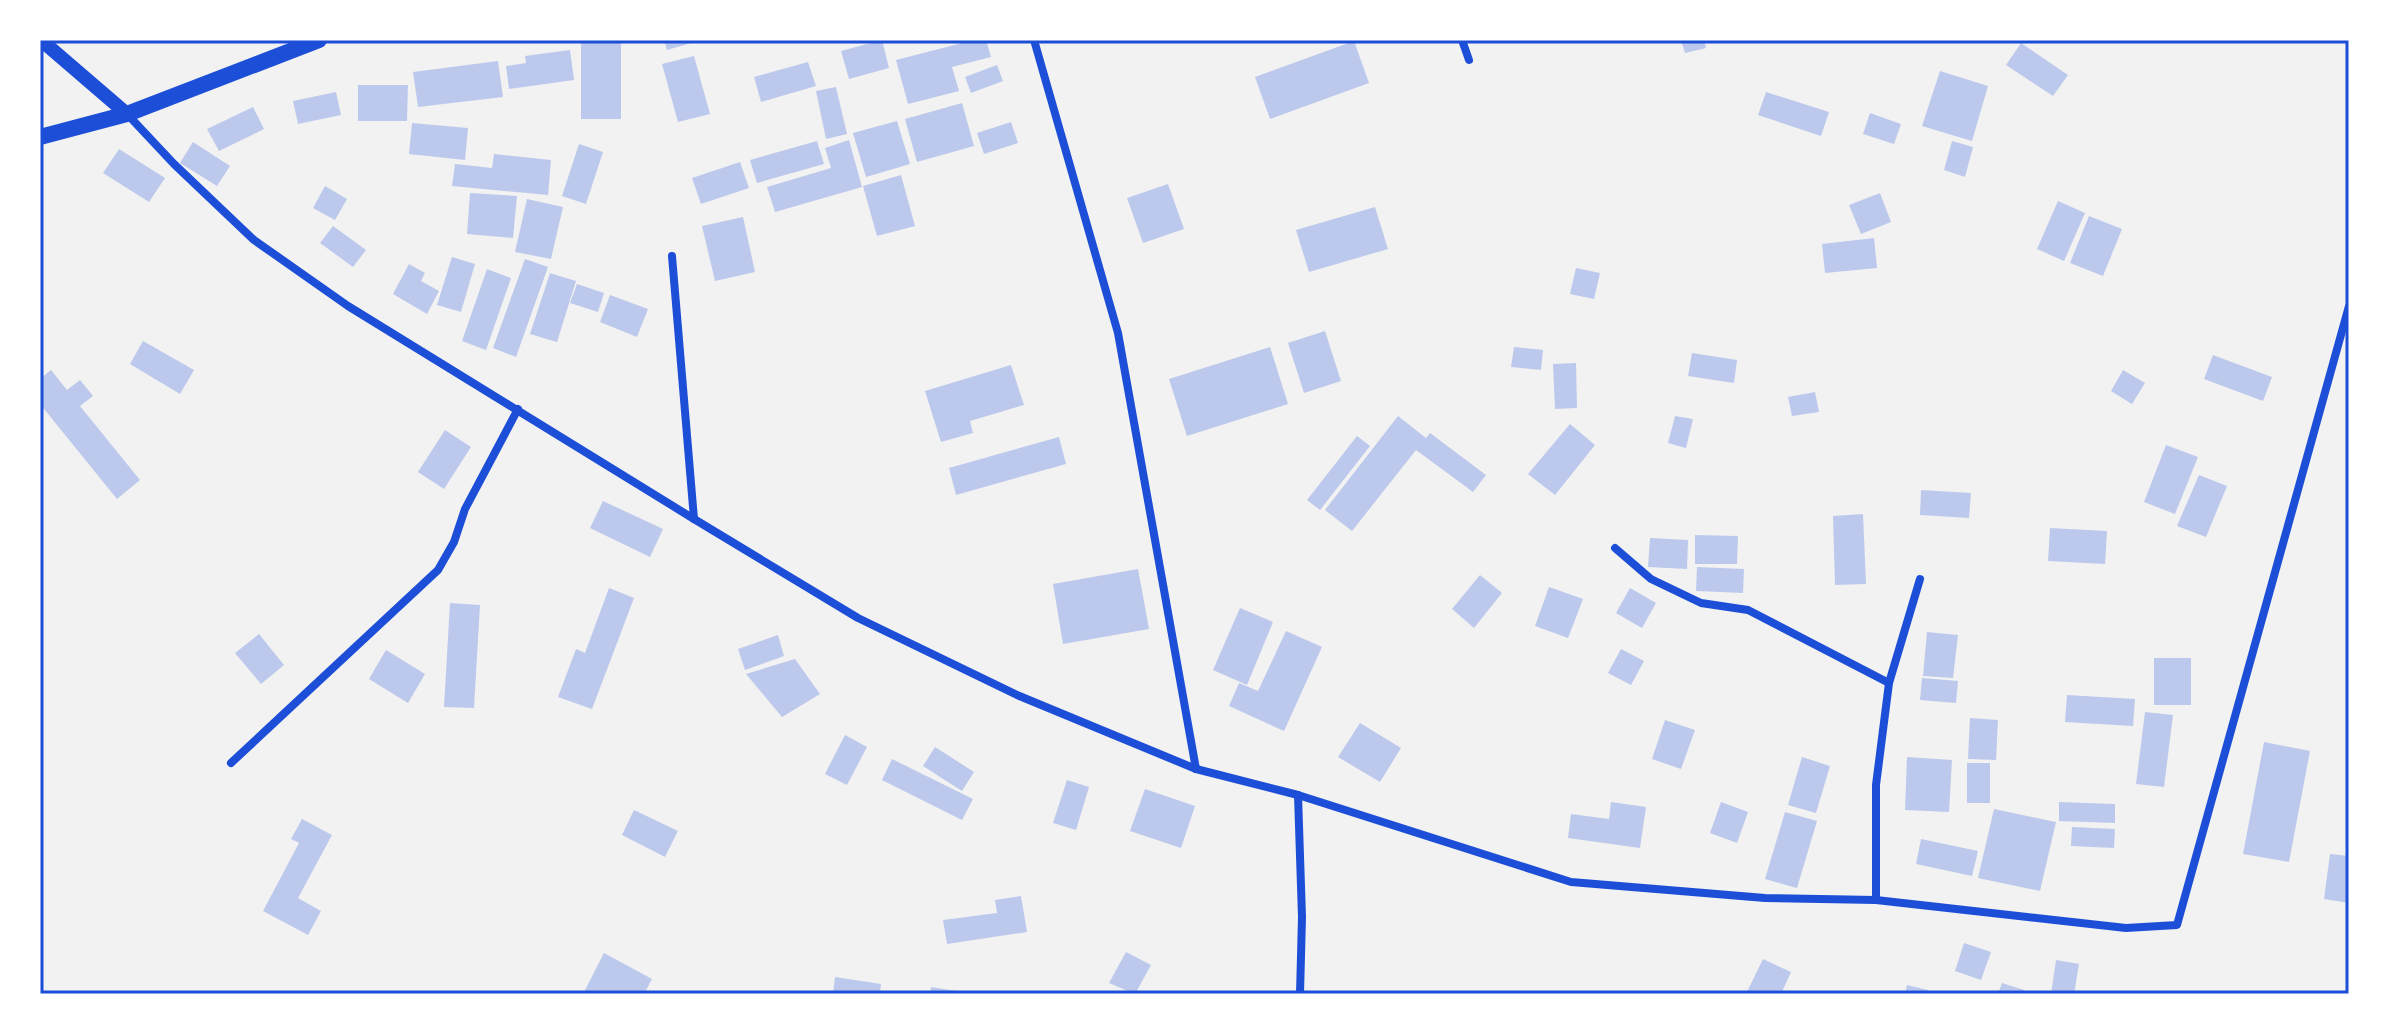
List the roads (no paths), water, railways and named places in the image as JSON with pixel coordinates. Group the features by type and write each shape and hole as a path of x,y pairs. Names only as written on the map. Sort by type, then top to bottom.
{"main road":[{"path":"40,137 127,114 319,40"}],"street":[{"path":"41,40 127,114 254,240 348,306 858,618 1017,695 1196,769 1298,795 1571,882 1765,898 1876,900 2126,928 2177,925 2349,306"},
{"path":"1034,40 1118,333 1196,769"},
{"path":"1462,40 1469,60"},
{"path":"672,256 694,519"},
{"path":"231,763 438,570 454,542 465,509 518,409"},
{"path":"1615,548 1651,579 1701,603 1748,610 1889,683"},
{"path":"1876,900 1876,785 1889,683 1920,579"},
{"path":"1298,795 1302,917 1300,994"}]}
